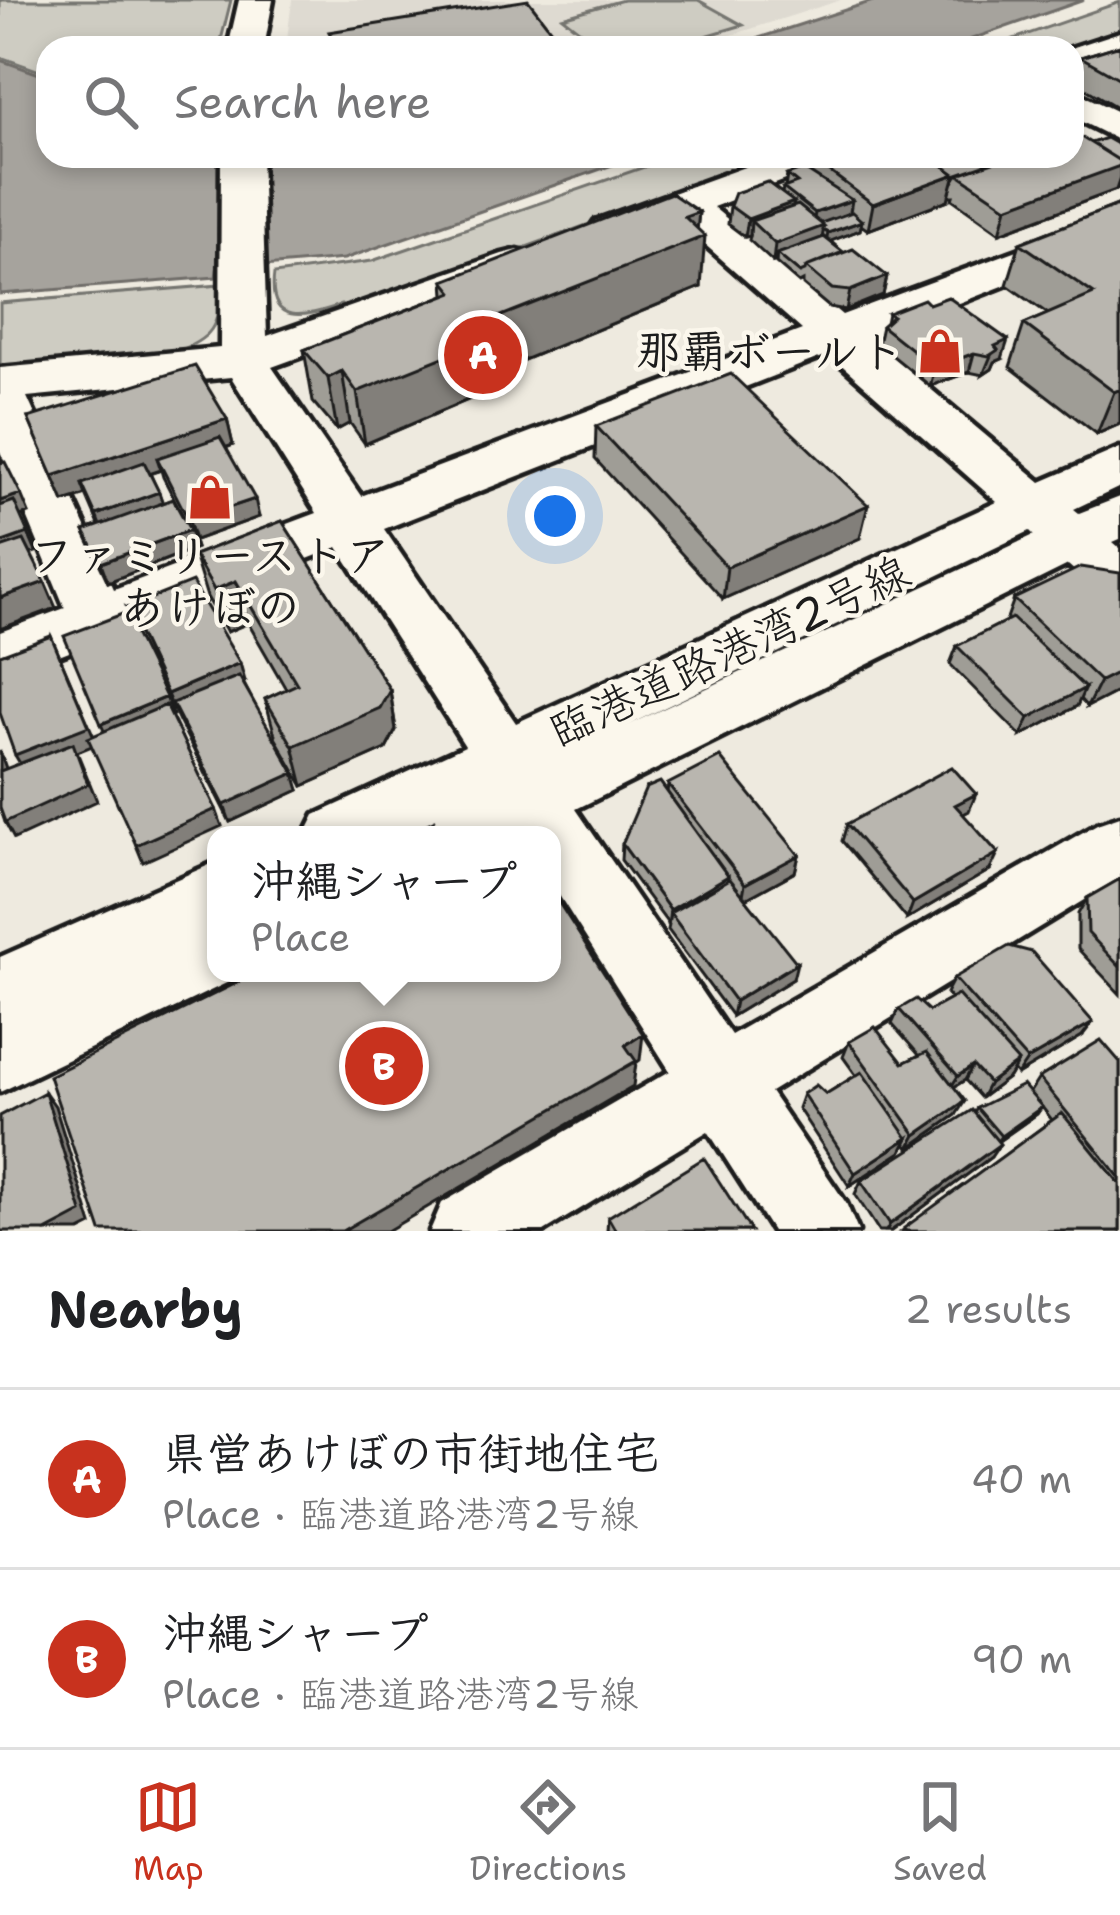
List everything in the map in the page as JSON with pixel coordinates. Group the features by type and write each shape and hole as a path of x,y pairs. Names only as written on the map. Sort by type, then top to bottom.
{"street":[{"path":"248,36 256,0"},
{"path":"1084,56 1120,43"},
{"path":"1084,108 1120,129"},
{"path":"242,168 244,361 549,826"},
{"path":"98,618 0,388 244,361 781,168"},
{"path":"684,204 835,334 1076,520 1120,578"},
{"path":"0,656 1120,224"},
{"name":"臨港道路港湾2号線","path":"367,826 518,779 1076,520 1120,466"},
{"name":"臨港道路港湾2号線","path":"470,826 518,779"},
{"path":"561,844 818,1231"},
{"path":"470,1231 1120,844"},
{"path":"0,992 207,896"},
{"path":"0,1056 207,957"}],"shaded area":[{"path":"0,0 231,0 222,36 36,36 36,70 0,57"},
{"path":"292,0 841,0 728,36 288,36"},
{"path":"623,0 698,0 743,25 706,36 587,36 562,17"},
{"path":"876,0 1084,0 980,36 765,36"},
{"path":"1120,2 1120,30 1084,44 1084,36 1022,36"},
{"path":"0,60 36,73 36,168 604,168 344,259 217,270 216,277 0,294"},
{"path":"641,168 743,168 348,312 341,305 291,314 276,303 274,274 372,261"},
{"path":"221,285 219,311 211,330 186,348 0,367 0,303"}],"building":[{"path":"528,0 556,36 331,36 329,32"},
{"path":"1120,45 1120,79 1084,59"},
{"path":"1106,138 1120,146 1120,159 1091,143"},
{"path":"1084,139 1120,161 1120,166 1007,207 958,174 975,168 1084,168"},
{"path":"825,168 947,168 955,174 873,204"},
{"path":"947,168 975,168 955,179"},
{"path":"804,169 852,200 815,213 783,188 797,183 787,175"},
{"path":"767,182 794,202 748,219 730,206 735,193"},
{"path":"671,193 699,212 685,217 705,236 496,318 508,331 357,392 342,371 328,378 304,350 453,292 444,281"},
{"path":"1120,204 1120,389 1114,392 1024,324 1094,294 1020,243"},
{"path":"798,205 824,226 775,244 751,221"},
{"path":"852,212 862,221 828,233 823,230 821,223"},
{"path":"824,237 843,252 800,273 777,254"},
{"path":"853,249 887,276 850,291 832,289 806,267"},
{"path":"948,297 1008,340 995,346 998,350 989,356 974,353 935,368 882,326 893,316 888,313 924,299 929,304"},
{"path":"195,366 227,419 53,476 28,418"},
{"path":"731,374 868,505 727,567 596,426"},
{"name":"ファミリーストア あけぼの","path":"220,437 255,499 189,521 157,458"},
{"path":"5,462 21,494 0,501 0,463"},
{"path":"144,462 159,492 96,515 82,484"},
{"path":"173,499 190,530 101,563 84,531"},
{"path":"14,501 28,533 0,543 0,506"},
{"path":"282,521 390,690 380,708 293,746 265,699 297,684 236,581 214,590 194,555"},
{"path":"24,540 45,582 0,598 0,548"},
{"path":"1081,567 1120,573 1120,671 1100,681 1014,599"},
{"path":"192,582 240,663 167,694 127,608"},
{"path":"125,613 166,697 101,724 64,636"},
{"path":"1012,618 1085,688 1029,718 957,646"},
{"path":"51,636 89,726 15,755 0,713 0,655"},
{"path":"239,676 294,773 224,805 172,703"},
{"path":"166,705 216,809 136,845 88,738"},
{"path":"73,743 88,784 5,822 0,808 0,771"},
{"path":"720,757 799,855 745,884 668,784"},
{"path":"952,767 976,794 955,805 998,853 913,903 847,824"},
{"path":"660,782 728,876 670,910 622,844 646,788"},
{"path":"730,879 797,963 735,1001 670,913"},
{"path":"1120,879 1120,967 1088,933 1087,898"},
{"path":"561,906 643,1034 625,1045 636,1061 342,1231 101,1231 49,1076 239,982 561,982"},
{"path":"1009,946 1032,952 1093,1022 1027,1060 954,978"},
{"path":"958,995 1018,1062 989,1083 973,1066 958,1076 899,1009 916,999 929,1011"},
{"path":"875,1027 903,1063 927,1052 965,1101 916,1135 849,1042"},
{"path":"1101,1040 1120,1062 1120,1178 1039,1078"},
{"path":"862,1072 908,1138 855,1173 803,1094 816,1085 826,1094"},
{"path":"1023,1085 1042,1107 1001,1136 977,1108"},
{"path":"45,1092 82,1212 46,1231 0,1231 0,1116"},
{"path":"972,1110 1000,1144 890,1224 861,1181"},
{"path":"1062,1113 1120,1184 1120,1231 906,1231 904,1228"},
{"path":"704,1158 751,1231 616,1231 608,1217"}],"place":[{"name":"那覇ボールト","path":"940,351"},
{"name":"県営あけぼの市街地住宅","path":"483,355"},
{"name":"ファミリーストア あけぼの","path":"210,497"},
{"name":"沖縄シャープ","path":"384,1066"}]}
